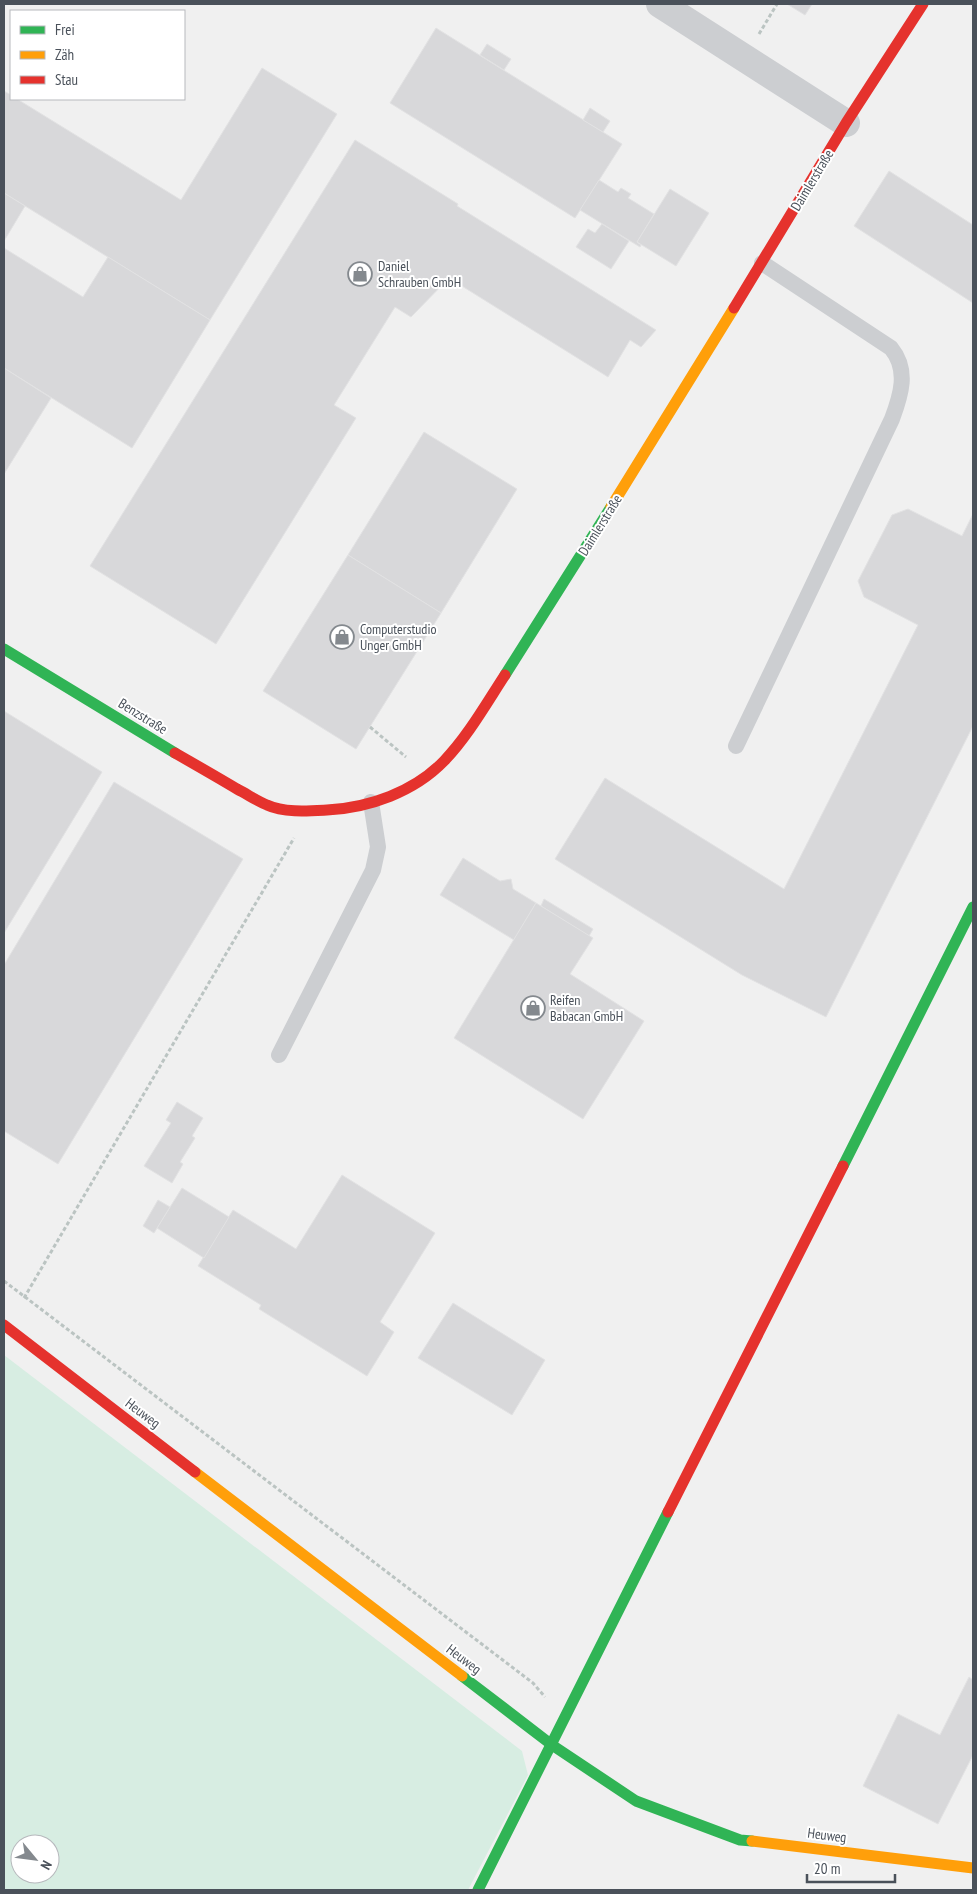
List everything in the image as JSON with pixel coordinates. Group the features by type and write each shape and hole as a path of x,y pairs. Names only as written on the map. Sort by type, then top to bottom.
{"street":[{"path":"660,4 846,123"},
{"name":"Daimlerstraße","path":"268,806 310,811 347,809 404,789 442,763 476,720 664,424 846,123 923,4"},
{"name":"Benzstraße","path":"4,649 168,750 268,806"},
{"path":"478,1890 973,907"},
{"name":"Heuweg","path":"5,1326 552,1745 636,1801 740,1840 973,1868"}],"lane":[{"path":"736,746 892,419 901,393 902,378 898,356 891,348 762,264"},
{"path":"280,1055 373,870 378,847 371,802"}],"path":[{"path":"744,58 777,4"},
{"path":"370,727 428,774"},
{"path":"5,1326 25,1298 310,811"},
{"path":"4,1281 533,1683 565,1720"}],"green space":[{"path":"4,1355 522,1751 528,1775 468,1890 4,1890"}],"building":[{"path":"787,4 812,4 805,15"},
{"path":"436,28 622,144 575,218 390,103"},
{"path":"487,44 511,59 504,70 480,55"},
{"path":"262,68 337,114 210,320 4,193 4,91 10,94 10,100 19,100 181,200"},
{"path":"590,108 610,121 603,132 583,120"},
{"path":"355,140 656,330 641,347 630,340 608,377 449,278 411,317 395,307 334,405 356,418 216,644 90,566"},
{"path":"889,171 973,225 973,303 854,226"},
{"path":"599,180 618,192 621,188 631,194 628,198 654,214 637,242 641,245 640,247 580,210"},
{"path":"670,189 709,213 676,266 637,242"},
{"path":"4,193 25,206 4,241"},
{"path":"602,224 629,241 611,269 576,247 588,229 595,233"},
{"path":"4,248 83,297 108,257 210,320 132,448 4,368"},
{"path":"4,368 51,398 4,474"},
{"path":"424,432 517,489 441,613 348,555"},
{"path":"908,509 962,536 973,514 973,726 826,1017 742,975 555,859 605,778 784,889 918,625 864,597 858,581 892,515"},
{"path":"348,555 441,613 356,749 263,691"},
{"path":"4,711 102,772 4,933"},
{"path":"114,782 243,859 58,1164 4,1131 4,965"},
{"path":"463,858 500,881 511,879 513,889 536,903 514,940 440,895"},
{"path":"544,899 593,929 589,936 541,906"},
{"path":"536,903 593,938 570,974 644,1021 583,1119 454,1038"},
{"path":"177,1102 203,1118 192,1136 195,1138 180,1162 183,1164 172,1183 144,1166 171,1123 166,1120"},
{"path":"342,1175 435,1233 380,1322 394,1332 367,1376 259,1309 261,1305 198,1266 233,1210 296,1249"},
{"path":"182,1188 229,1217 204,1258 157,1228"},
{"path":"158,1200 170,1207 154,1233 143,1226"},
{"path":"453,1303 545,1360 512,1415 418,1358"},
{"path":"969,1677 973,1680 973,1755 938,1824 863,1786 898,1714 940,1735"}],"traffic: fast":[{"path":"505,675 611,507"},
{"path":"4,649 175,753"},
{"path":"843,1166 973,907"},
{"path":"478,1890 668,1512"},
{"path":"462,1676 552,1745 636,1801 740,1840 752,1841"}],"traffic: slow":[{"path":"611,507 734,308"},
{"path":"195,1472 462,1676"},
{"path":"752,1841 973,1868"}],"traffic: jam":[{"path":"734,308 846,123 923,4"},
{"path":"175,753 274,808 305,811 343,809 359,806 405,790 432,772 461,741 505,675"},
{"path":"668,1512 843,1166"},
{"path":"4,1325 195,1472"}],"place":[{"name":"Daniel Schrauben GmbH","path":"360,274"},
{"name":"Computerstudio Unger GmbH","path":"342,637"},
{"name":"Reifen Babacan GmbH","path":"533,1008"}]}
